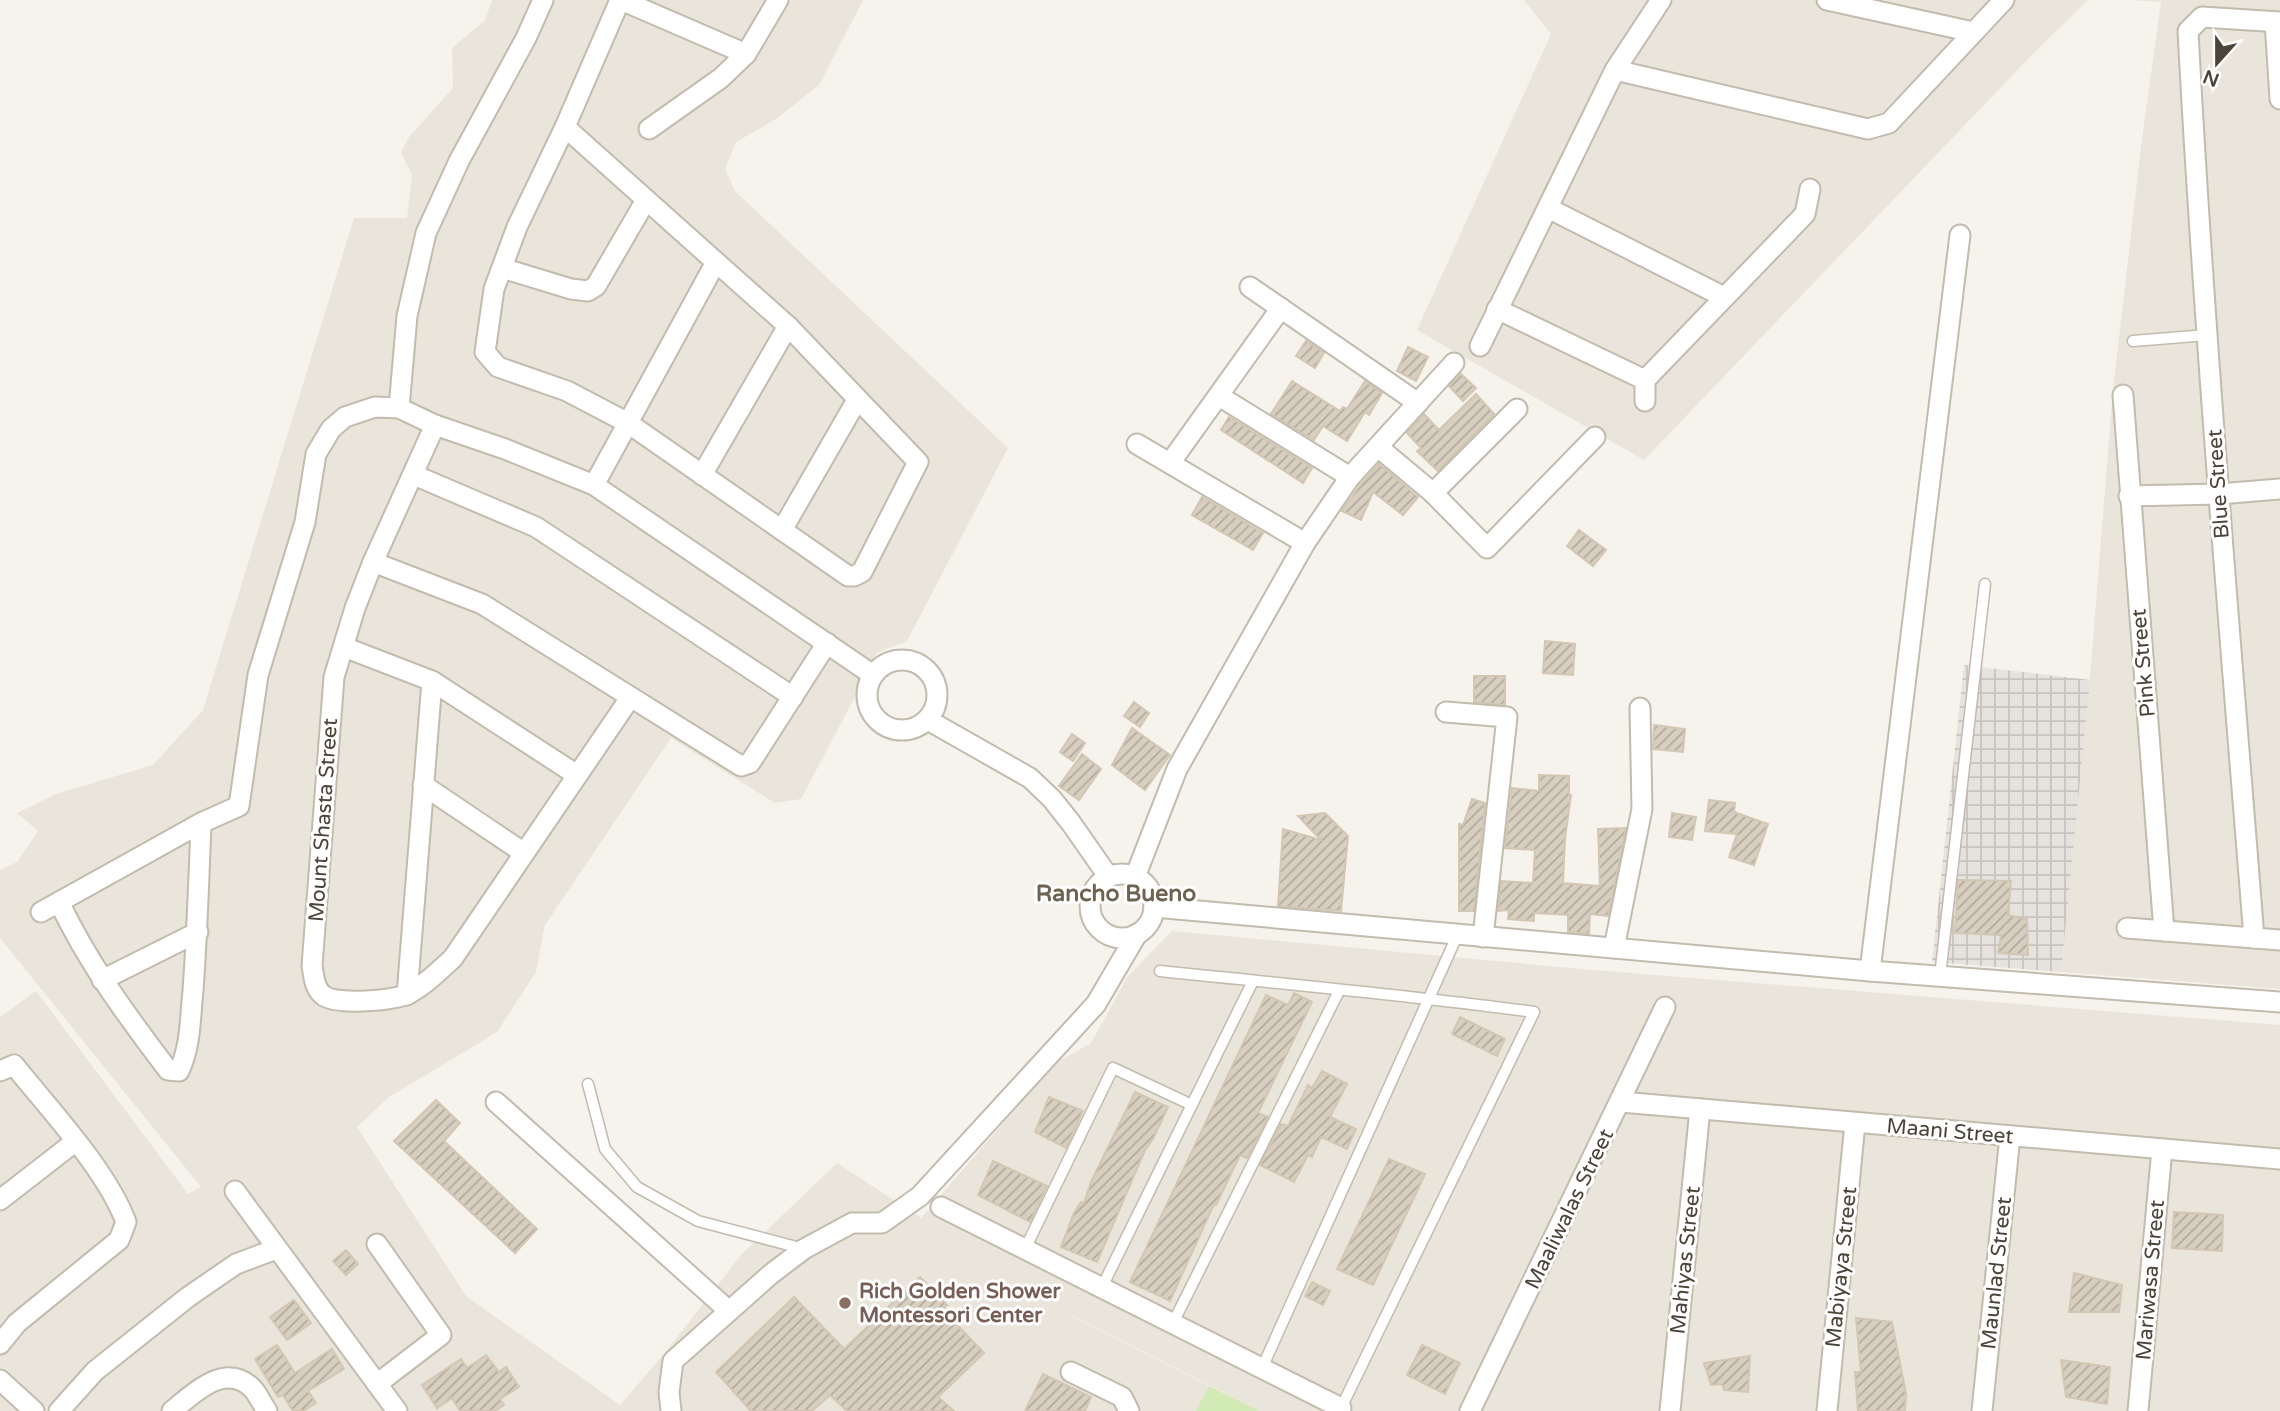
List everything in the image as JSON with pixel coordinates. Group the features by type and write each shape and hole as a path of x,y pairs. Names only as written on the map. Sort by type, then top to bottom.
{"street":[{"path":"400,408 407,316 426,233 459,161 544,0"},
{"path":"565,127 788,326 918,462 862,572 855,576 848,576 628,424 568,391 498,367 485,352 494,289 517,227 621,0 746,54"},
{"path":"649,129 721,78 746,54 778,0"},
{"path":"1480,346 1615,70 1661,0"},
{"path":"1827,0 1973,32"},
{"path":"1615,70 1868,129 1889,123 2004,0"},
{"name":"Blue Street","path":"2254,938 2207,335 2188,31 2202,17 2277,22"},
{"path":"2277,22 2280,99"},
{"path":"1645,401 1645,380 1805,214 1810,189"},
{"path":"502,268 571,289 588,291 596,286 646,200"},
{"path":"1548,208 1724,297"},
{"path":"1870,971 1961,235"},
{"path":"594,485 716,262"},
{"path":"1250,286 1418,403"},
{"path":"1170,463 1281,307"},
{"path":"1497,309 1645,380"},
{"path":"702,475 788,326"},
{"path":"1135,877 1177,769 1305,543 1350,477 1454,363"},
{"name":"Pink Street","path":"2123,395 2164,931"},
{"path":"1219,396 1350,477"},
{"path":"782,530 857,400"},
{"path":"41,912 201,823 239,806 258,675 303,530 316,454 331,429 345,417 375,407 400,408 435,425 505,449 594,485 873,675"},
{"path":"1433,492 1517,409"},
{"name":"Mount Shasta Street","path":"407,995 353,1003 324,996 316,987 312,966 334,677 355,608 373,562 435,425"},
{"path":"1378,447 1433,492 1487,548 1595,437"},
{"path":"1137,444 1305,543"},
{"path":"414,475 536,527 793,697"},
{"path":"2129,496 2219,494 2280,489"},
{"path":"373,562 482,604 741,766 750,763 827,643"},
{"path":"344,647 432,681 577,775"},
{"path":"899,660 910,661 928,671 937,690 937,701 928,720 919,727 896,730 876,719 866,698 868,686 880,667 899,660"},
{"path":"407,995 432,681"},
{"path":"407,995 429,980 453,958 630,698"},
{"path":"1614,948 1642,809 1640,708"},
{"path":"1446,712 1507,717 1483,937"},
{"path":"928,720 1030,778 1052,799 1108,876"},
{"path":"423,785 524,853"},
{"path":"59,902 102,980 168,1070 179,1071 189,1033 198,932 201,823"},
{"path":"1126,874 1135,877 1149,890 1154,907 1152,918 1146,928 1128,938 1108,935 1093,922 1090,902 1093,892 1108,876 1126,874"},
{"path":"1154,907 1870,971 2280,1002"},
{"path":"2127,928 2280,940"},
{"path":"102,980 198,932"},
{"path":"671,1411 669,1392 673,1362 771,1273 804,1249 852,1223 882,1223 920,1196 1096,1004 1137,934"},
{"name":"Maaliwalas Street","path":"1470,1411 1665,1007"},
{"path":"0,1071 14,1065 75,1141 119,1203 126,1222 119,1240 17,1323 0,1344"},
{"path":"496,1102 729,1311"},
{"name":"Maani Street","path":"1621,1102 2280,1159"},
{"name":"Mahiyas Street","path":"1670,1411 1700,1109"},
{"name":"Mabiyaya Street","path":"1827,1411 1855,1123"},
{"name":"Maunlad Street","path":"1982,1411 2010,1136"},
{"path":"0,1200 75,1141"},
{"name":"Mariwasa Street","path":"2138,1411 2162,1149"},
{"path":"235,1191 397,1411"},
{"path":"941,1207 1341,1408"},
{"path":"377,1244 441,1335 377,1384"},
{"path":"59,1411 94,1371 188,1297 236,1264 276,1249"},
{"path":"1071,1372 1122,1397 1129,1411"},
{"path":"172,1411 215,1379 224,1378 240,1380 253,1388 267,1411"},
{"path":"0,1380 34,1411"}],"lane":[{"path":"2133,341 2207,335"},
{"path":"1940,975 1985,583"},
{"path":"1262,1368 1457,936"},
{"path":"1160,971 1429,998 1534,1012 1341,1408"},
{"path":"1102,1287 1253,981"},
{"path":"1173,1323 1339,991"},
{"path":"1025,1249 1114,1068 1192,1105"},
{"path":"588,1084 605,1149 637,1187 698,1221 804,1249"}],"shaded area":[{"path":"492,0 863,0 819,85 776,119 736,142 725,169 735,191 1008,448 907,641 878,652 857,681 858,691 801,799 775,803 671,738 545,925 536,972 497,1032 389,1097 357,1127 466,1296 620,1405 664,1354 741,1255 837,1163 921,1218 1054,1064 1091,1043 1128,976 1172,931 1592,970 2280,1025 2280,1411 0,1411 0,1017 36,991 188,1194 201,1187 0,938 0,870 17,862 38,831 17,813 56,794 153,765 203,710 354,218 407,218 412,175 401,152 409,137 453,88 452,48 485,20","holes":["1068,1314 1250,1406 1209,1386"]},
{"path":"1524,0 2088,0 2029,58 1644,460 1417,330 1551,34"},
{"path":"2131,0 2280,0 2280,989 2061,972 2090,677 2113,390 2161,2"},
{"path":"1964,665 2090,680 2061,972 1932,962"}],"green space":[{"path":"1209,1386 1259,1411 1196,1411"}],"building":[{"path":"1306,341 1324,353 1315,368 1296,356"},
{"path":"1408,347 1428,357 1416,381 1397,371"},
{"path":"1461,374 1476,388 1463,401 1449,386"},
{"path":"1292,381 1340,411 1343,407 1347,409 1365,381 1382,393 1369,415 1365,412 1347,441 1323,426 1314,440 1271,414"},
{"path":"1476,394 1494,414 1438,471 1417,451 1421,448 1407,433 1424,414 1439,430"},
{"path":"1229,417 1312,468 1303,483 1221,430"},
{"path":"1379,464 1418,497 1403,515 1373,492 1361,520 1342,511 1360,485"},
{"path":"1202,497 1263,533 1253,550 1192,515"},
{"path":"1579,530 1606,550 1593,566 1567,546"},
{"path":"1545,641 1575,644 1573,675 1543,673"},
{"path":"1474,676 1505,676 1505,705 1474,702"},
{"path":"1134,702 1149,713 1140,727 1124,716"},
{"path":"1654,725 1685,729 1683,752 1653,749"},
{"path":"1132,728 1170,755 1145,790 1112,765"},
{"path":"1072,734 1085,743 1073,761 1060,752"},
{"path":"1082,754 1101,769 1079,800 1059,786"},
{"path":"1539,775 1569,776 1571,795 1563,883 1600,886 1598,829 1626,828 1608,916 1590,914 1589,934 1568,932 1568,915 1534,913 1534,921 1508,919 1509,910 1498,911 1501,881 1533,883 1535,850 1505,848 1512,788 1539,791"},
{"path":"1472,799 1485,803 1474,911 1459,911 1459,824 1463,825"},
{"path":"1709,800 1735,803 1734,812 1768,824 1754,865 1729,857 1737,834 1705,831"},
{"path":"1325,813 1348,836 1341,911 1278,906 1283,829 1321,840 1298,816"},
{"path":"1672,813 1696,817 1692,840 1669,837"},
{"path":"1958,880 2011,881 2008,915 2027,919 2028,955 1998,953 2001,935 1955,933"},
{"path":"1294,993 1312,1002 1258,1113 1268,1117 1247,1158 1240,1155 1216,1205 1214,1204 1170,1301 1130,1282 1266,995 1288,1005"},
{"path":"1460,1017 1505,1039 1497,1056 1452,1034"},
{"path":"1322,1071 1347,1084 1330,1117 1356,1129 1347,1149 1321,1137 1312,1157 1308,1155 1294,1182 1260,1165 1281,1124 1288,1126 1308,1085 1312,1088"},
{"path":"1135,1092 1168,1107 1145,1150 1097,1262 1061,1247 1074,1213 1081,1202 1084,1203 1091,1182"},
{"path":"1049,1097 1083,1111 1066,1148 1035,1132"},
{"path":"436,1100 460,1123 444,1141 537,1229 515,1253 394,1141"},
{"path":"1389,1159 1425,1174 1373,1285 1337,1269"},
{"path":"993,1161 1047,1186 1030,1222 978,1195"},
{"path":"2174,1212 2223,1215 2222,1251 2172,1248"},
{"path":"346,1250 358,1264 346,1275 333,1261"},
{"path":"2074,1273 2122,1285 2119,1312 2069,1312"},
{"path":"920,1277 947,1305 943,1310 984,1353 938,1397 954,1411 847,1411 830,1395 812,1411 751,1411 716,1372 794,1297 844,1349"},
{"path":"1312,1282 1330,1291 1323,1305 1305,1296"},
{"path":"294,1300 311,1323 287,1340 270,1317"},
{"path":"1856,1318 1892,1322 1906,1394 1905,1411 1858,1411 1855,1372 1861,1372"},
{"path":"277,1345 295,1373 332,1349 344,1369 308,1391 316,1403 303,1411 293,1411 283,1395 278,1397 255,1359"},
{"path":"1422,1345 1460,1363 1445,1394 1407,1375"},
{"path":"486,1355 499,1372 506,1367 519,1387 500,1399 504,1405 495,1411 460,1411 452,1398 437,1408 422,1385 461,1359 467,1368"},
{"path":"1750,1356 1748,1392 1724,1390 1722,1384 1711,1385 1704,1363"},
{"path":"2061,1360 2110,1367 2107,1404 2066,1397"},
{"path":"1043,1374 1091,1397 1085,1411 1025,1411"}],"place":[{"name":"Rich Golden Shower Montessori Center","path":"845,1303"}],"district":[{"name":"Rancho Bueno","path":"1116,893"}]}
